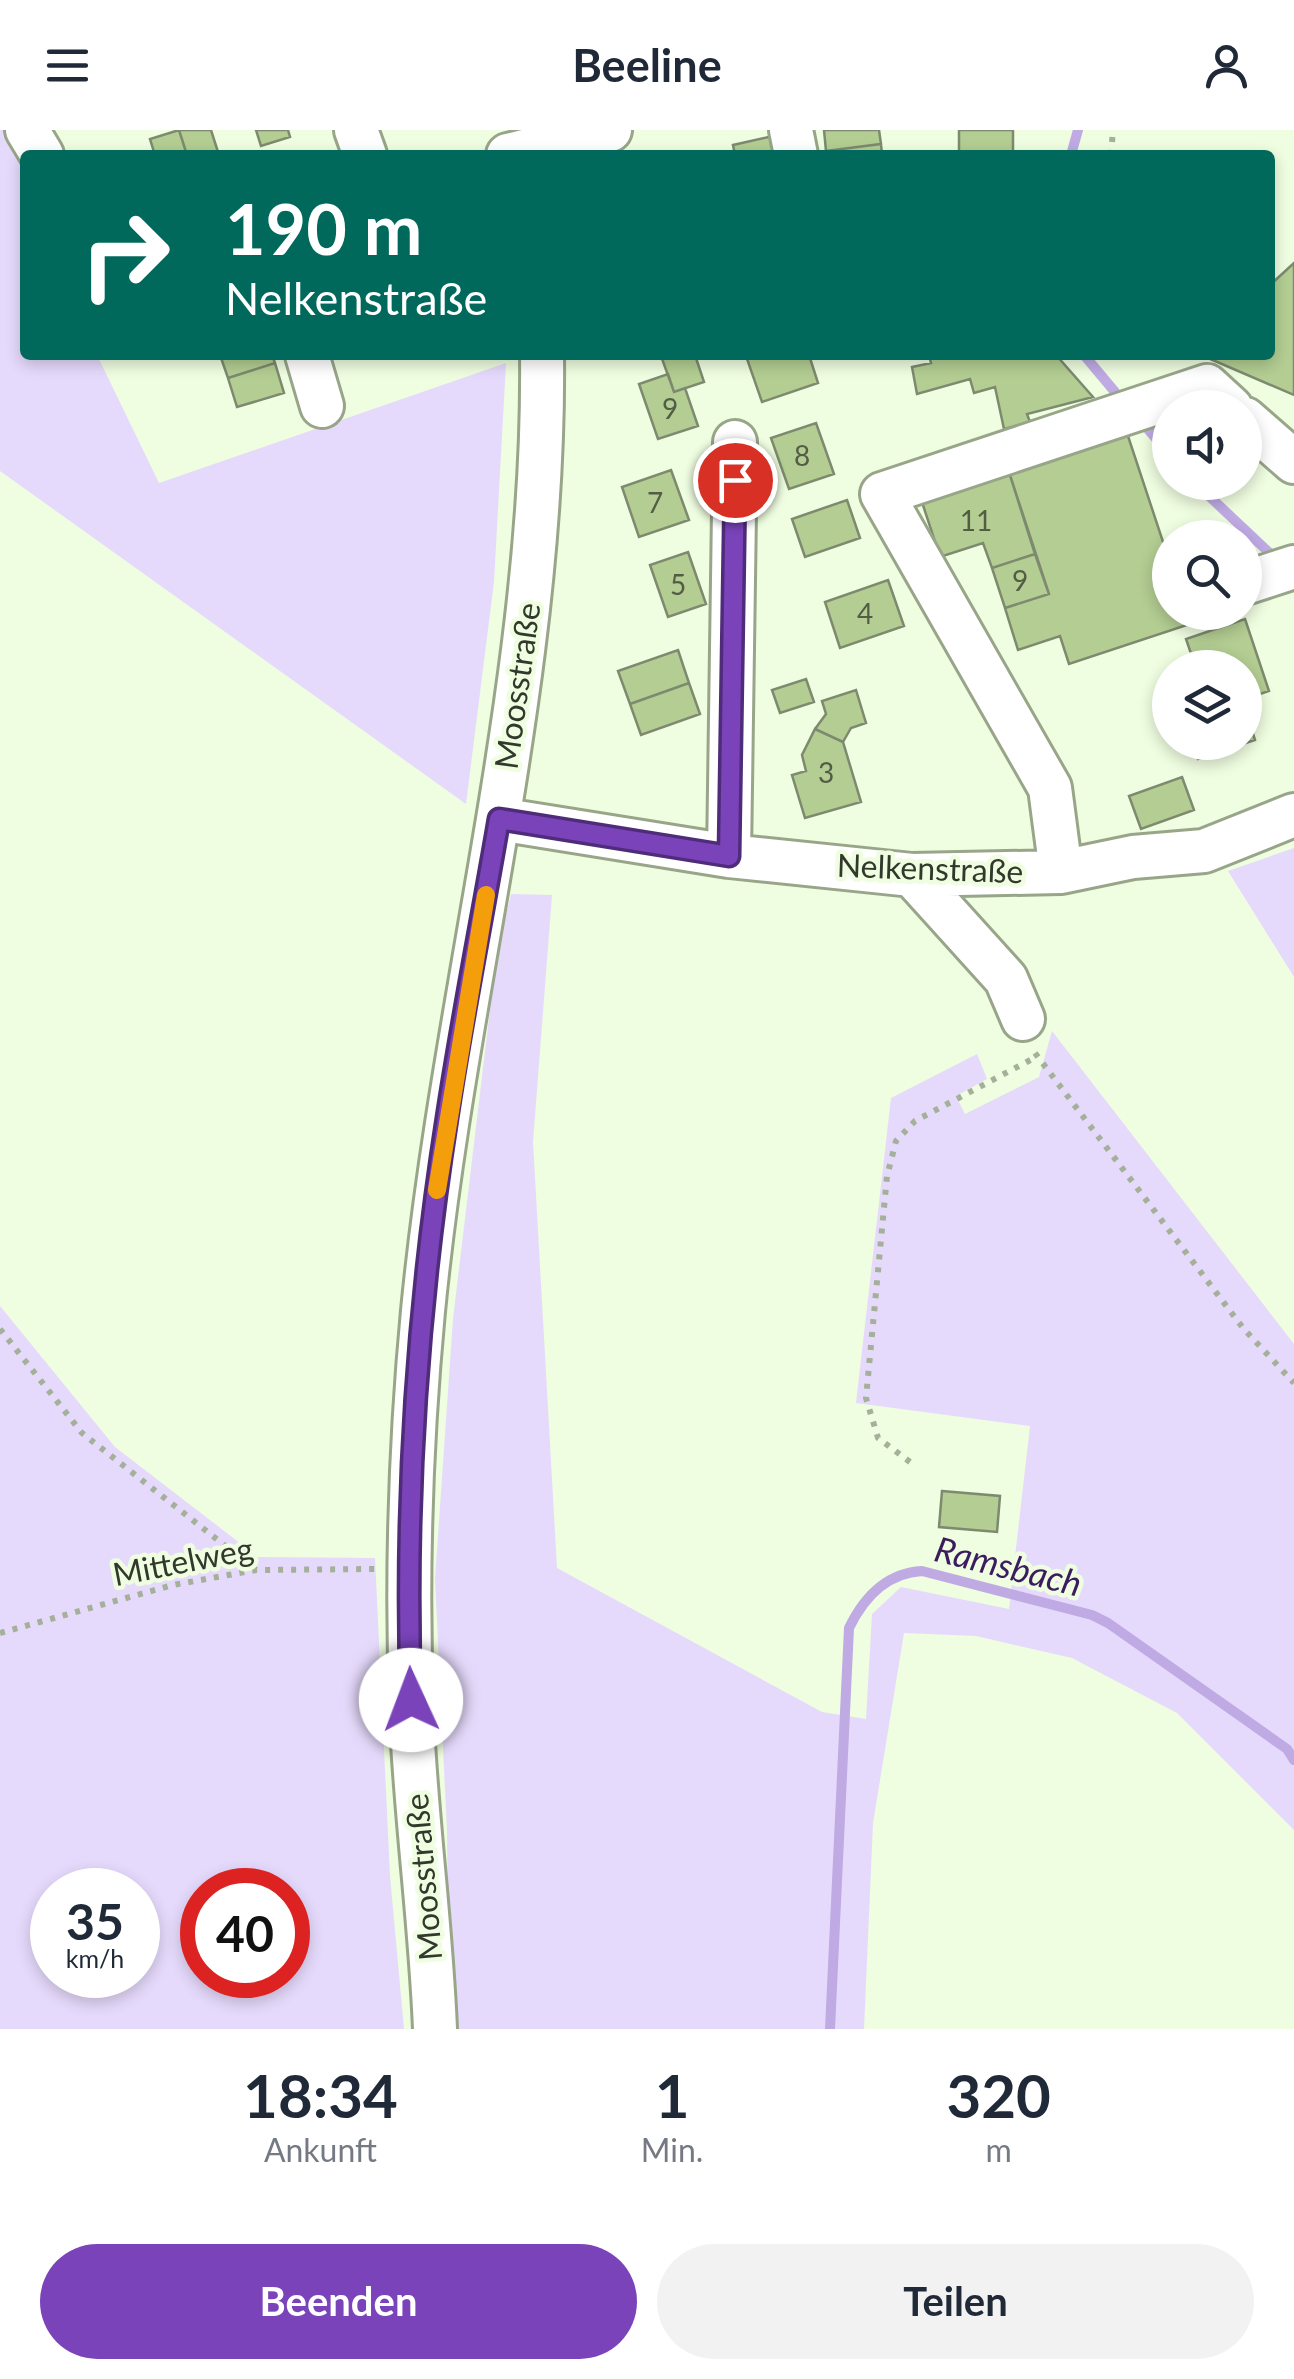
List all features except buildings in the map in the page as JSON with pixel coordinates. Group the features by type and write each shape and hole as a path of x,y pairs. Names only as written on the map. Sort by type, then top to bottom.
{"street":[{"path":"523,147 610,130"},
{"path":"308,360 322,406"},
{"name":"Moosstraße","path":"436,2029 412,1728 410,1486 436,1200 525,652 538,534 542,360"},
{"name":"Nelkenstraße","path":"499,819 729,856 912,875 1062,872 1050,788 882,494 1152,404"},
{"path":"1262,434 1294,462"},
{"path":"729,856 736,442"},
{"path":"1262,578 1294,567"},
{"path":"1062,872 1133,857 1204,851 1294,815"},
{"path":"912,875 1006,980 1030,1038"}],"path":[{"path":"910,1462 878,1438 866,1398 887,1176 896,1140 915,1120 1030,1038 1243,1328 1294,1383"},
{"path":"0,1329 82,1432 256,1570"},
{"name":"Mittelweg","path":"0,1634 173,1585 256,1570 381,1568"}],"shaded area":[{"path":"0,130 10,130 22,150 20,360 99,360 159,483 506,363 494,582 466,804 0,471"},
{"path":"1294,848 1294,977 1228,871"},
{"path":"511,894 552,895 533,1142 557,1568 822,1712 866,1719 872,1614 901,1587 1009,1609 1030,1426 856,1403 891,1098 977,1054 987,1079 956,1096 965,1114 1039,1077 1052,1031 1294,1344 1294,1830 1177,1713 1072,1658 976,1636 904,1633 873,1823 864,2029 449,2029 447,1831 435,1579 453,1319 497,951"},
{"path":"0,1306 115,1447 258,1557 375,1558 390,1876 404,2029 0,2029"}],"waterway":[{"name":"Ramsbach","path":"1072,150 1078,130"},
{"name":"Ramsbach","path":"1088,360 1115,392"},
{"name":"Ramsbach","path":"1141,421 1152,434"},
{"name":"Ramsbach","path":"1213,500 1276,559"},
{"name":"Ramsbach","path":"830,2029 849,1628 869,1597 887,1582 922,1571 1092,1615 1287,1749 1294,1760"}],"slow traffic":[{"path":"437,1190 486,895"}],"route":[{"path":"411,1700 409,1540 424,1310 447,1118 499,819 729,856 735,480"}]}
